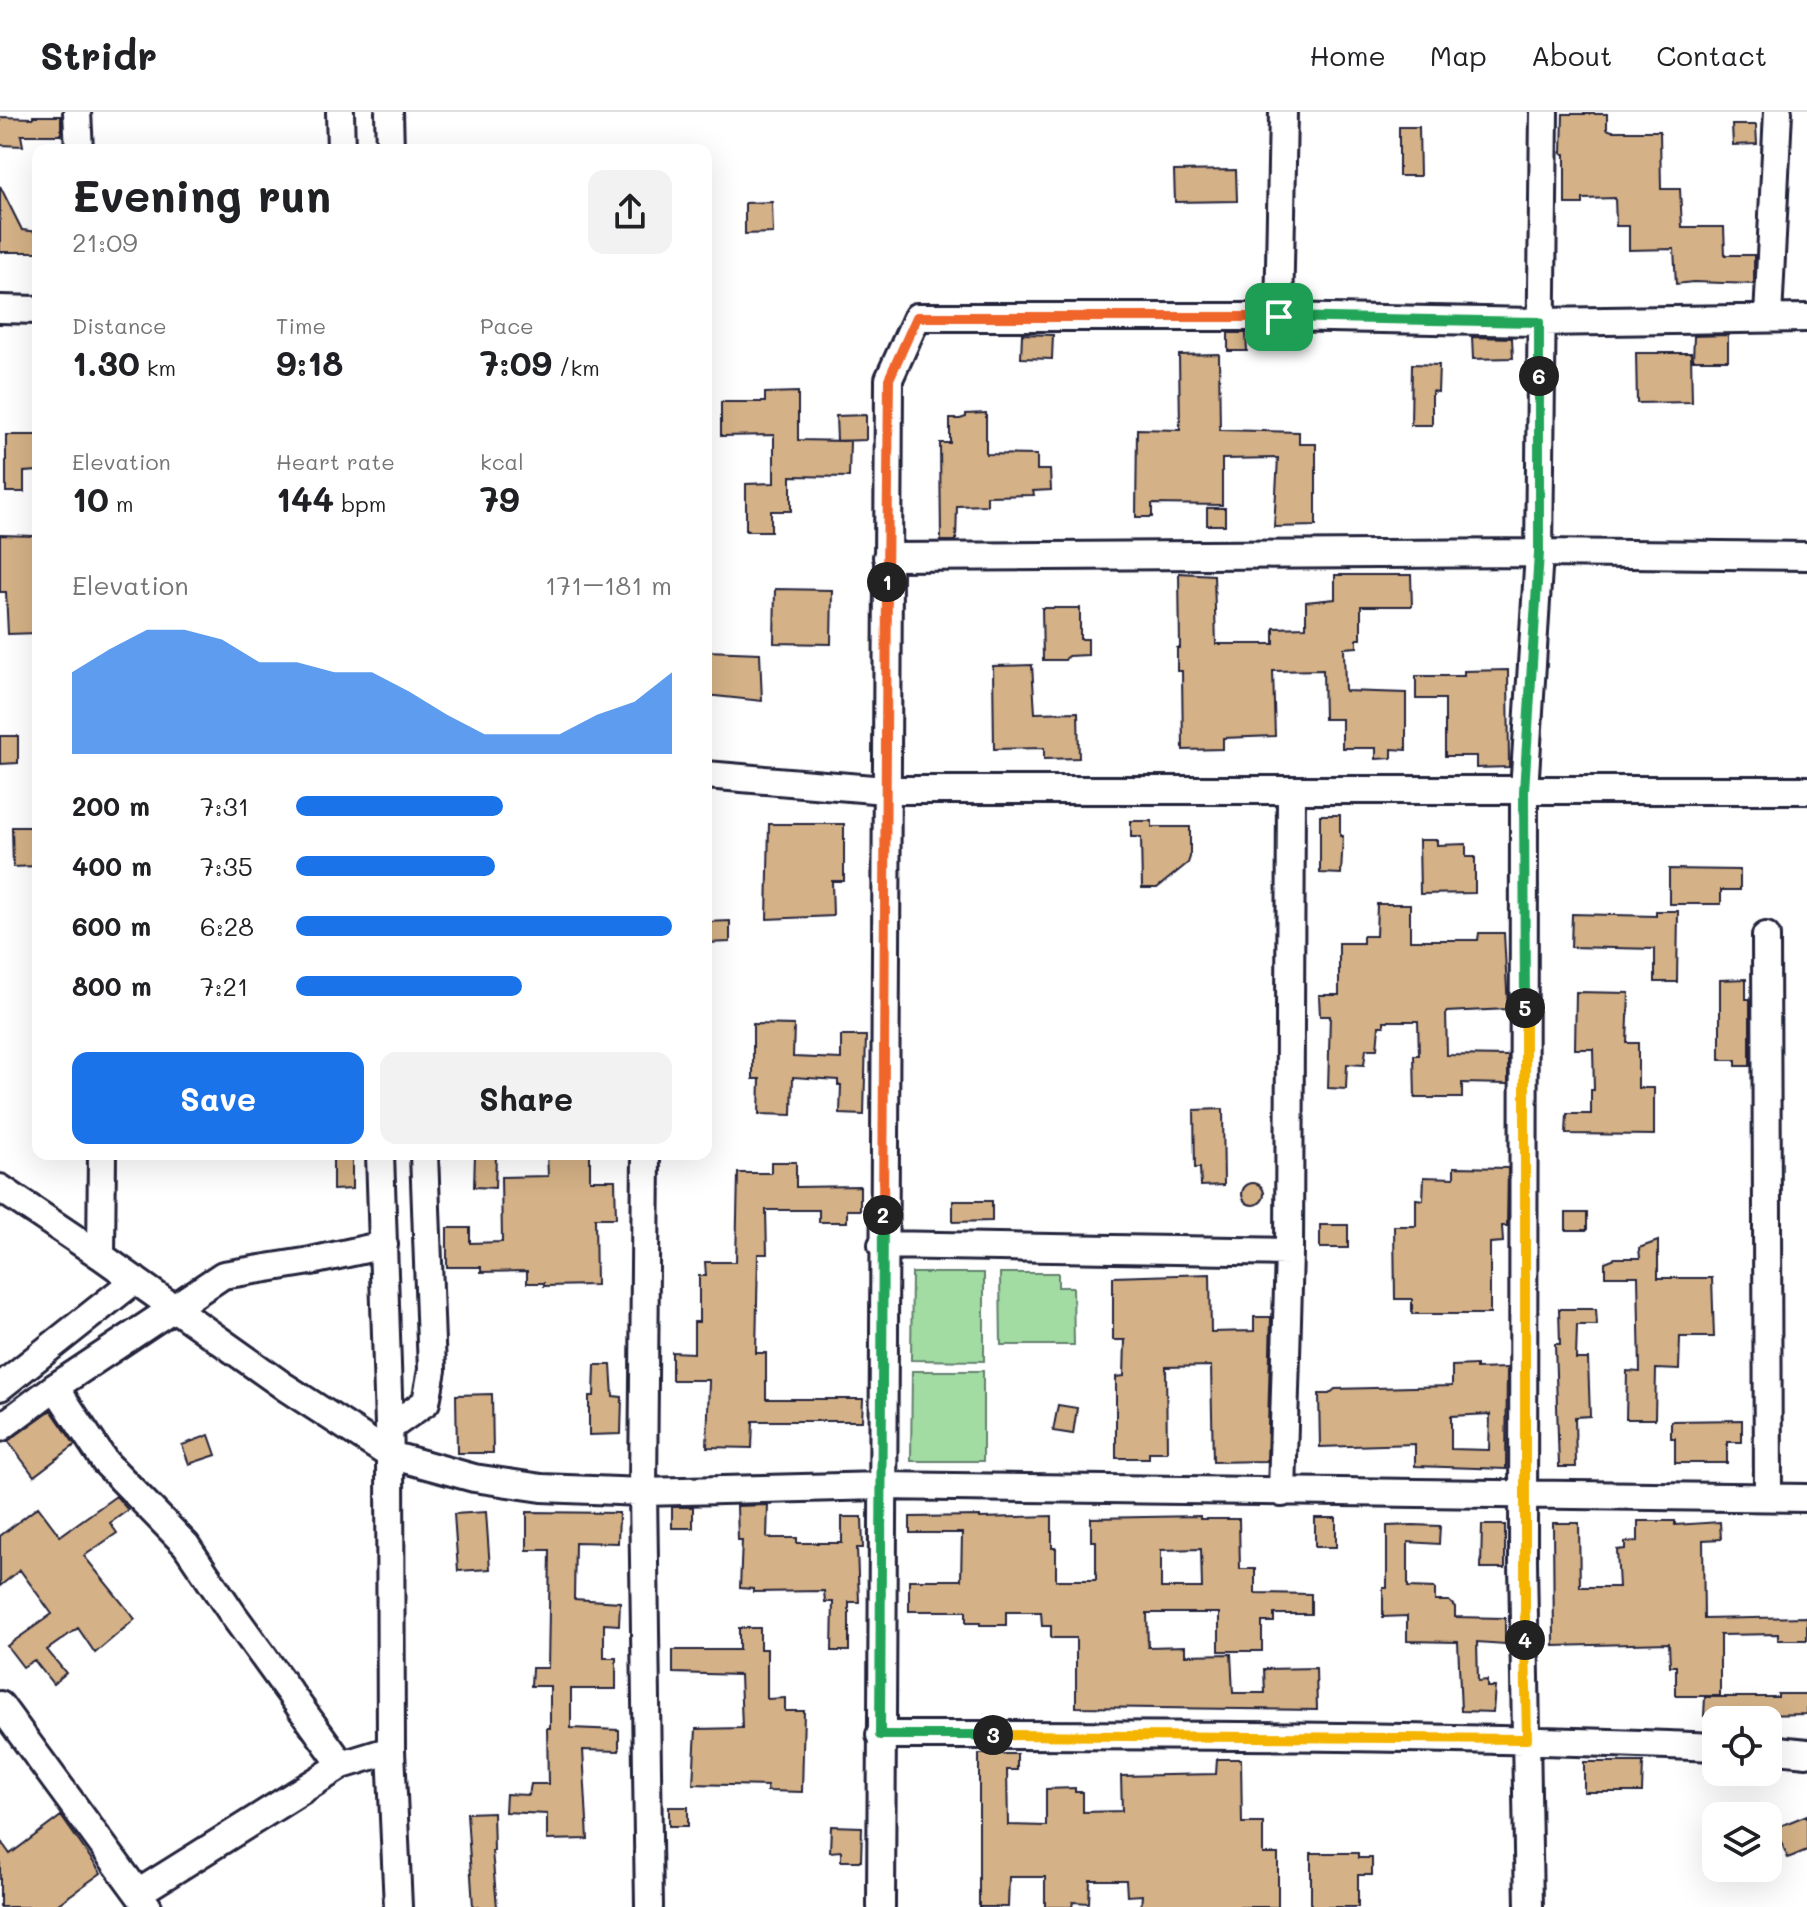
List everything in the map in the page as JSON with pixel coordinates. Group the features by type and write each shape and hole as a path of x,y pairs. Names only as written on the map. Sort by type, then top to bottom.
{"street":[{"path":"77,112 79,144"},
{"path":"340,112 341,144"},
{"path":"389,112 390,144"},
{"path":"1279,317 1283,112"},
{"path":"1529,1907 1524,1493 1524,791 1539,553 1539,322 1544,112"},
{"path":"1768,318 1778,112"},
{"path":"0,309 32,310"},
{"path":"881,1907 882,1245 889,379 917,317 1279,317 1539,322 1807,318"},
{"path":"887,557 1539,553 1807,556"},
{"path":"712,776 885,790 1807,790"},
{"path":"1282,1493 1289,1252 1291,790"},
{"path":"1766,936 1768,1497"},
{"path":"101,1256 102,1160"},
{"path":"380,1160 390,1455 391,1750 398,1907"},
{"path":"389,1428 426,1402 432,1370 424,1160"},
{"path":"646,1160 643,1492 649,1907"},
{"path":"0,1188 285,1387 390,1455 474,1478 542,1488 643,1492 881,1486 1807,1498"},
{"path":"0,1428 55,1387 223,1275 384,1245"},
{"path":"882,1245 1289,1252"},
{"path":"0,1387 135,1280"},
{"path":"55,1387 105,1462 186,1545 342,1765"},
{"path":"3,1715 143,1902 342,1765 391,1750"},
{"path":"880,1735 1289,1735 1527,1739 1702,1746"},
{"path":"1782,1750 1807,1753"}],"green space":[{"path":"912,1273 984,1273 984,1361 911,1360"},
{"path":"1000,1273 1058,1273 1058,1287 1073,1287 1074,1345 1001,1345"},
{"path":"912,1371 983,1371 983,1461 911,1461"}],"building":[{"path":"1563,114 1607,114 1607,129 1612,131 1660,131 1661,189 1680,189 1682,227 1724,227 1725,255 1754,255 1754,284 1676,284 1674,249 1629,250 1629,226 1616,226 1615,198 1583,199 1583,204 1565,204"},
{"path":"61,116 61,135 21,135 23,146 0,145 0,117"},
{"path":"1732,125 1756,125 1757,144 1733,145"},
{"path":"1399,127 1419,127 1420,176 1399,176"},
{"path":"1236,170 1237,201 1175,202 1174,171"},
{"path":"0,186 22,230 32,231 32,252 0,252"},
{"path":"772,202 773,233 745,234 745,203"},
{"path":"1228,333 1246,333 1247,351 1228,351"},
{"path":"1022,334 1053,335 1052,359 1021,358"},
{"path":"1728,335 1728,360 1693,360 1694,336"},
{"path":"1472,337 1512,338 1513,358 1473,359"},
{"path":"1636,353 1691,353 1692,402 1637,403"},
{"path":"1219,354 1220,430 1299,432 1299,444 1316,444 1316,526 1274,527 1278,458 1222,459 1222,505 1152,504 1152,517 1136,517 1137,429 1180,430 1179,355"},
{"path":"1412,364 1439,365 1438,392 1432,391 1432,425 1411,425"},
{"path":"798,392 798,440 850,441 849,477 791,476 791,511 771,511 771,531 746,531 746,484 774,483 774,435 721,436 721,402 765,402 765,393"},
{"path":"986,413 986,454 1037,455 1037,470 1050,470 1051,490 1033,491 1034,495 987,496 987,505 957,506 956,541 941,541 940,443 950,443 950,419"},
{"path":"866,415 866,440 837,441 836,416"},
{"path":"6,435 32,435 32,471 24,472 24,492 6,492"},
{"path":"1207,508 1225,508 1225,525 1207,525"},
{"path":"0,535 32,536 32,633 8,634 6,592 0,592"},
{"path":"1179,573 1214,575 1216,644 1274,644 1274,628 1306,627 1306,602 1335,599 1335,575 1411,575 1412,606 1361,606 1361,639 1357,639 1357,647 1344,648 1345,691 1406,693 1406,750 1392,749 1392,758 1376,759 1376,748 1342,748 1342,719 1324,719 1323,670 1273,671 1275,736 1223,738 1223,749 1183,750 1182,671 1177,671 1177,648 1180,648"},
{"path":"775,589 832,590 831,644 774,643"},
{"path":"1042,608 1080,608 1080,639 1088,639 1088,655 1068,656 1065,660 1043,660"},
{"path":"712,651 760,653 762,701 712,696"},
{"path":"1032,665 1035,713 1078,712 1079,758 1044,759 1044,748 994,749 993,666"},
{"path":"1508,670 1509,767 1476,768 1476,756 1445,756 1445,699 1416,699 1416,676 1464,676 1464,671"},
{"path":"0,736 18,736 18,763 0,764"},
{"path":"1320,815 1340,815 1340,836 1343,836 1341,874 1320,873"},
{"path":"1131,821 1152,821 1152,827 1190,827 1188,863 1157,888 1142,888 1141,837 1131,837"},
{"path":"769,824 844,824 844,881 832,881 833,916 767,919"},
{"path":"12,827 32,827 32,866 13,867"},
{"path":"1419,840 1437,840 1437,845 1466,844 1466,857 1475,857 1475,893 1420,894"},
{"path":"1669,869 1740,870 1740,890 1721,890 1721,904 1669,904"},
{"path":"1377,904 1410,904 1410,940 1478,940 1479,933 1504,933 1508,1009 1446,1012 1447,1055 1508,1056 1508,1084 1462,1083 1462,1098 1415,1098 1414,1055 1419,1055 1418,1021 1384,1021 1384,1026 1379,1026 1377,1049 1366,1049 1364,1065 1347,1064 1346,1089 1328,1088 1330,1016 1320,1016 1319,995 1339,995 1339,943 1363,943 1363,936 1376,936"},
{"path":"1656,911 1678,911 1677,982 1655,982 1655,949 1571,947 1572,914 1656,916"},
{"path":"730,921 730,942 712,943 712,922"},
{"path":"1746,979 1746,999 1750,999 1750,1066 1736,1066 1736,1060 1720,1060 1720,980"},
{"path":"1576,992 1629,993 1627,1043 1638,1043 1638,1088 1654,1088 1654,1135 1566,1134 1567,1114 1591,1114 1591,1090 1594,1090 1593,1049 1575,1049"},
{"path":"753,1024 794,1025 793,1057 841,1059 841,1036 866,1036 864,1115 840,1114 841,1085 838,1085 838,1080 793,1077 792,1115 759,1114 760,1079 753,1079"},
{"path":"1223,1109 1224,1185 1201,1186 1200,1168 1195,1168 1194,1110"},
{"path":"333,1160 352,1160 352,1189 333,1190"},
{"path":"475,1160 496,1160 495,1188 474,1187"},
{"path":"547,1160 590,1160 590,1180 615,1180 616,1218 595,1218 596,1285 544,1286 544,1283 527,1283 527,1271 481,1272 481,1267 447,1267 447,1228 470,1228 470,1243 502,1242 501,1177 548,1176"},
{"path":"771,1162 796,1162 796,1187 860,1186 860,1210 847,1210 847,1222 819,1222 819,1210 766,1210 767,1254 758,1254 756,1353 766,1353 766,1399 863,1399 862,1421 753,1421 752,1448 707,1447 709,1380 672,1380 672,1352 694,1353 694,1322 699,1322 699,1276 706,1276 705,1262 736,1262 738,1173 771,1173"},
{"path":"1454,1167 1508,1168 1507,1226 1502,1226 1503,1242 1490,1243 1490,1314 1412,1314 1412,1299 1395,1299 1394,1226 1416,1226 1416,1199 1423,1200 1424,1177 1454,1178"},
{"path":"1253,1183 1261,1186 1264,1194 1261,1202 1253,1205 1245,1202 1242,1194 1245,1186"},
{"path":"953,1201 992,1201 992,1221 953,1222"},
{"path":"1566,1213 1587,1213 1587,1230 1566,1230"},
{"path":"1320,1225 1348,1225 1348,1248 1320,1248"},
{"path":"1658,1241 1658,1278 1712,1278 1714,1337 1680,1337 1679,1370 1656,1369 1655,1419 1626,1419 1627,1371 1640,1372 1638,1276 1605,1276 1605,1262 1615,1258 1640,1258 1639,1248"},
{"path":"1210,1274 1211,1332 1254,1331 1254,1317 1271,1317 1267,1461 1213,1462 1211,1366 1166,1367 1167,1452 1149,1452 1149,1458 1116,1458 1116,1377 1124,1376 1125,1340 1113,1340 1113,1277"},
{"path":"1559,1309 1596,1309 1597,1325 1577,1325 1576,1359 1588,1359 1590,1416 1575,1417 1576,1467 1559,1467 1555,1344 1560,1344"},
{"path":"595,1365 611,1365 613,1396 622,1397 621,1434 589,1435 589,1396 594,1396"},
{"path":"1452,1366 1507,1368 1506,1469 1415,1466 1415,1444 1320,1447 1319,1394 1329,1394 1335,1389 1452,1386","holes":["1490,1414 1489,1450 1451,1449 1451,1416"]},
{"path":"492,1394 493,1453 457,1453 456,1395"},
{"path":"1058,1405 1077,1408 1073,1434 1053,1431"},
{"path":"51,1410 75,1445 34,1476 8,1441"},
{"path":"1742,1420 1742,1442 1727,1442 1727,1463 1675,1463 1671,1421"},
{"path":"209,1435 216,1455 189,1464 182,1445"},
{"path":"116,1496 128,1510 110,1523 117,1533 84,1556 135,1619 95,1653 78,1628 47,1650 66,1673 53,1684 34,1660 23,1667 7,1646 52,1614 20,1570 0,1586 0,1536 38,1507 60,1536"},
{"path":"768,1505 767,1538 797,1538 797,1543 842,1543 842,1517 862,1517 863,1548 857,1548 859,1602 849,1602 849,1651 832,1651 833,1602 825,1602 824,1591 753,1592 753,1589 740,1588 742,1540 738,1540 737,1506"},
{"path":"672,1507 693,1507 693,1528 672,1528"},
{"path":"486,1512 490,1569 458,1571 454,1514"},
{"path":"527,1512 619,1513 618,1543 575,1542 574,1599 620,1602 619,1625 604,1624 604,1658 616,1658 616,1689 571,1689 571,1728 619,1730 619,1751 583,1750 588,1839 547,1840 547,1814 505,1812 506,1794 529,1795 531,1784 548,1784 550,1686 531,1686 532,1668 548,1668 550,1550 527,1550"},
{"path":"1052,1516 1056,1580 1096,1580 1096,1541 1091,1541 1091,1518 1200,1516 1200,1519 1239,1519 1240,1569 1255,1569 1255,1593 1311,1594 1311,1614 1274,1614 1274,1622 1262,1622 1262,1651 1219,1651 1219,1613 1147,1613 1148,1647 1185,1646 1185,1655 1231,1654 1233,1693 1265,1693 1264,1669 1316,1668 1317,1710 1076,1707 1076,1638 1051,1638 1051,1626 1042,1626 1041,1612 1006,1612 1006,1625 980,1625 966,1623 966,1611 909,1611 909,1580 961,1580 962,1533 910,1533 910,1517","holes":["1201,1549 1202,1588 1161,1588 1161,1550"]},
{"path":"1315,1518 1336,1518 1336,1547 1315,1547"},
{"path":"1638,1521 1675,1521 1675,1525 1720,1522 1721,1539 1703,1540 1704,1619 1807,1617 1807,1640 1778,1640 1778,1634 1720,1635 1720,1696 1676,1696 1676,1666 1670,1666 1669,1643 1554,1646 1553,1523 1579,1523 1580,1587 1619,1587 1617,1550 1625,1549 1625,1542 1638,1541"},
{"path":"1482,1525 1505,1525 1505,1568 1481,1568"},
{"path":"1387,1526 1440,1526 1439,1544 1408,1542 1408,1587 1435,1588 1435,1601 1449,1601 1455,1607 1455,1617 1505,1618 1505,1644 1477,1642 1478,1681 1487,1680 1487,1687 1495,1687 1493,1712 1461,1711 1458,1642 1407,1641 1407,1616 1383,1617 1383,1588 1387,1588"},
{"path":"739,1628 760,1628 760,1649 767,1649 767,1699 785,1698 785,1711 804,1711 802,1792 767,1791 767,1786 693,1784 696,1729 742,1728 740,1675 673,1673 673,1650 739,1650"},
{"path":"1778,1694 1807,1694 1807,1714 1782,1714 1782,1706 1705,1706 1705,1697 1778,1697"},
{"path":"979,1754 1017,1754 1017,1770 1007,1770 1008,1825 1046,1826 1046,1789 1075,1788 1075,1792 1083,1792 1083,1812 1122,1811 1121,1776 1216,1774 1217,1759 1241,1759 1242,1823 1263,1823 1263,1854 1278,1854 1278,1907 1141,1907 1142,1895 1127,1896 1126,1880 1090,1880 1089,1903 1073,1902 1072,1907 1045,1907 1045,1877 1009,1877 1008,1907 979,1907"},
{"path":"1584,1762 1643,1762 1642,1792 1584,1792"},
{"path":"669,1807 688,1807 688,1826 669,1826"},
{"path":"493,1812 492,1851 497,1907 473,1907 467,1813"},
{"path":"1807,1815 1807,1850 1788,1858 1782,1844 1782,1825"},
{"path":"61,1816 101,1873 54,1907 0,1907 0,1840 10,1854"},
{"path":"831,1826 862,1827 861,1861 841,1861 841,1851 830,1852"},
{"path":"1311,1853 1358,1853 1358,1858 1372,1858 1372,1875 1358,1875 1358,1907 1311,1907"}],"route":[{"path":"917,317 1279,317 1539,322 1539,553 1524,791 1526,1318 1523,1562 1527,1739 1289,1735 880,1735 889,379 917,317"}]}
